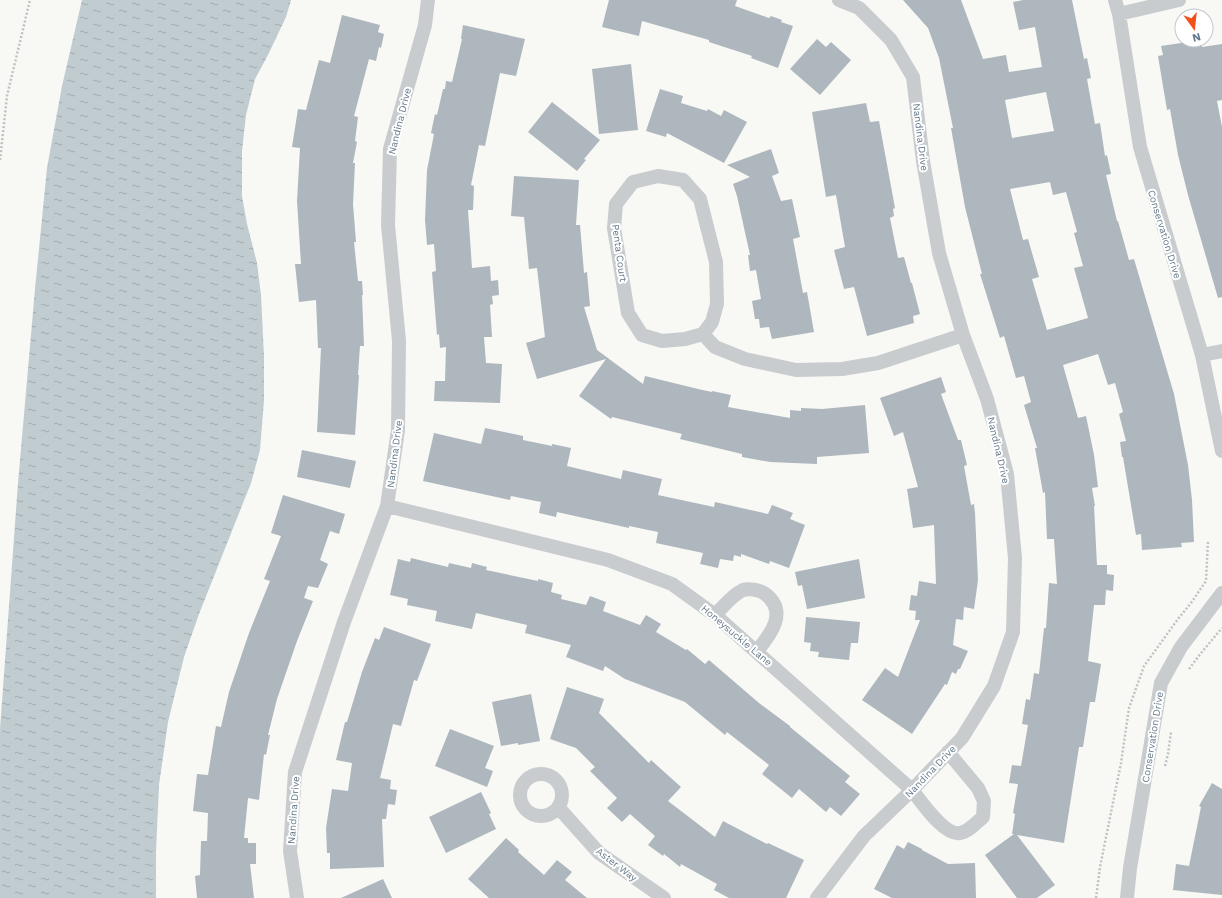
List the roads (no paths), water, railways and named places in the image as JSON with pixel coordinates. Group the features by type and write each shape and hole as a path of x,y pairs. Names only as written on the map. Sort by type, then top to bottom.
{"street":[{"name":"Nandina Drive","path":"296,898 290,851 295,772 344,622 387,506 398,430 399,341 388,225 390,148 425,25 428,0"},
{"name":"Nandina Drive","path":"817,898 864,836 912,790 962,738 994,686 1013,632 1015,558 1007,474 987,399 963,335 939,253 923,161 913,77 891,40 859,8 840,0"},
{"name":"Conservation Drive","path":"1179,0 1117,7 1140,147 1202,355 1222,452"},
{"name":"Penta Court","path":"658,176 683,180 700,199 716,262 717,304 712,322 703,334 685,339 662,341 642,335 628,313 614,228 616,204 633,182 658,176"},
{"path":"703,334 715,347 745,359 796,370 842,369 878,363 963,335"},
{"path":"1202,355 1222,351"},
{"name":"Honeysuckle Lane","path":"387,506 608,560 672,584 716,614 912,790 933,816 950,832 960,833 972,827 983,817 984,801 978,788 948,752"},
{"path":"716,614 734,595 745,589 760,591 769,597 775,604 777,613 769,636 757,651"},
{"name":"Conservation Drive","path":"1127,898 1130,868 1161,683 1181,647 1222,593"},
{"name":"Aster Way","path":"558,808 599,853 664,898"}],"water":[{"path":"82,0 291,0 286,17 255,79 246,115 242,151 242,196 247,224 257,263 261,295 264,357 264,400 260,450 251,483 199,614 184,657 168,722 159,785 156,852 156,898 0,898 0,729 18,483 35,289 47,168 62,86"}]}
